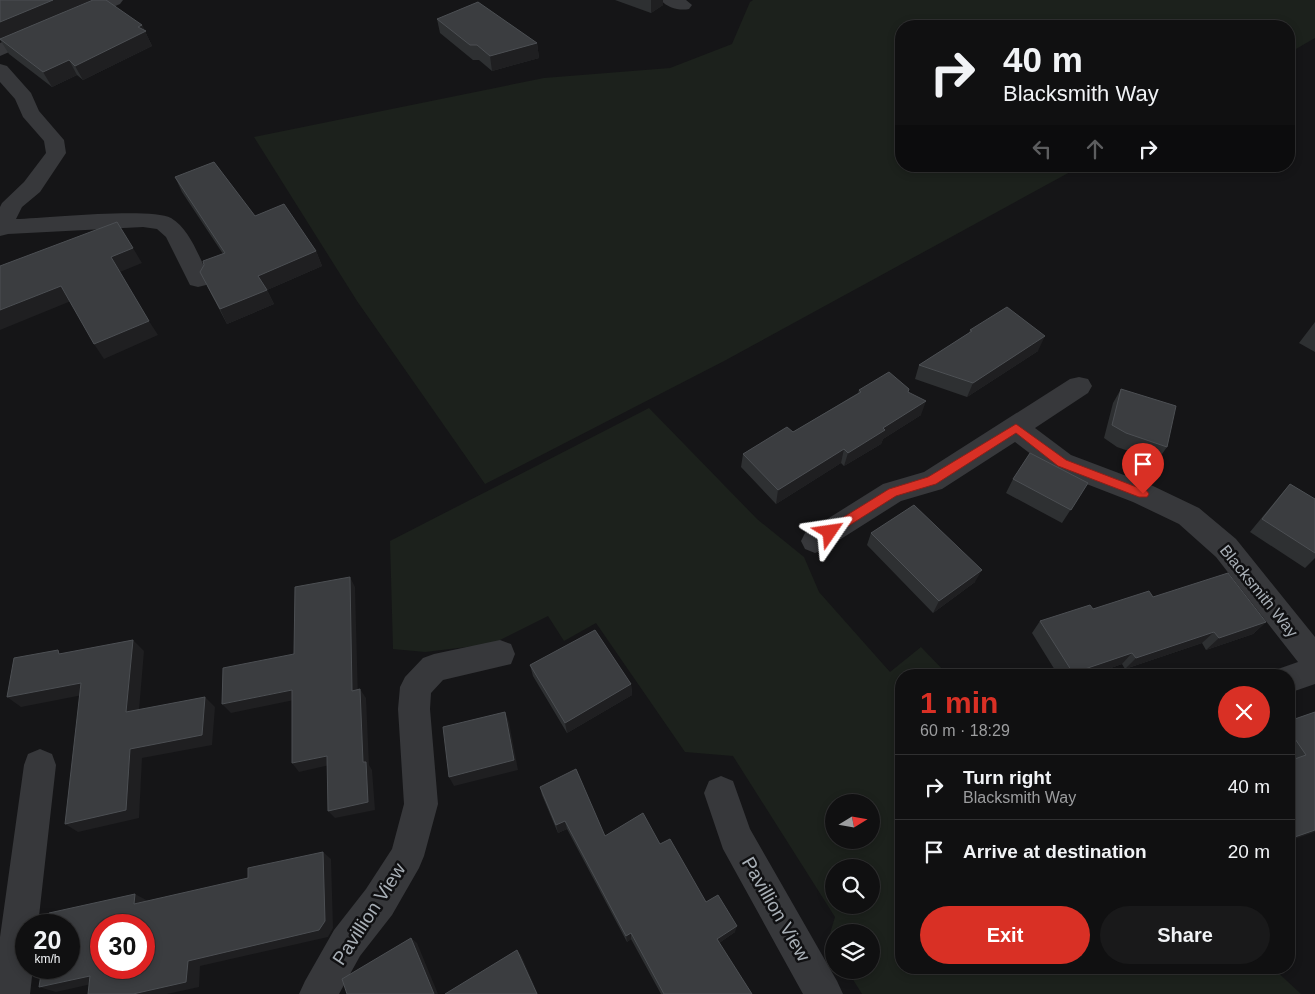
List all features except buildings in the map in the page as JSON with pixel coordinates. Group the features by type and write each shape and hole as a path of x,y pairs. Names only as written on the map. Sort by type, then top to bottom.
{"street":[{"path":"0,50 114,0"},
{"path":"0,70 24,97 30,112 54,140 56,153 46,170 32,187 13,203 1,228 143,220 162,223 175,233 198,280"},
{"path":"815,541 893,492 932,481 1079,386"},
{"name":"Blacksmith Way","path":"1016,428 1062,463 1143,494 1189,516 1226,548 1315,660"},
{"name":"Pavillion View","path":"318,994 347,943 379,902 407,856 421,804 414,709 416,687 434,668 500,654"},
{"path":"1295,677 1315,670"},
{"path":"11,994 12,885 40,766"},
{"name":"Pavillion View","path":"721,793 735,837 824,994"}],"shaded area":[{"path":"753,0 1315,0 1315,38 1295,50 1295,20 895,20 895,172 1070,172 726,360 485,484 357,301 254,137 544,78 670,68 732,44 750,2"},
{"path":"649,408 757,519 804,557 819,592 890,672 921,647 942,669 895,669 895,974 1279,974 1301,994 862,994 853,979 880,979 880,924 833,924 835,917 833,914 880,914 880,859 825,859 825,901 733,756 685,752 596,623 564,641 548,616 492,644 425,652 393,649 390,541"}],"route":[{"path":"830,532 893,492 932,481 1016,428 1062,463 1143,494"}]}
